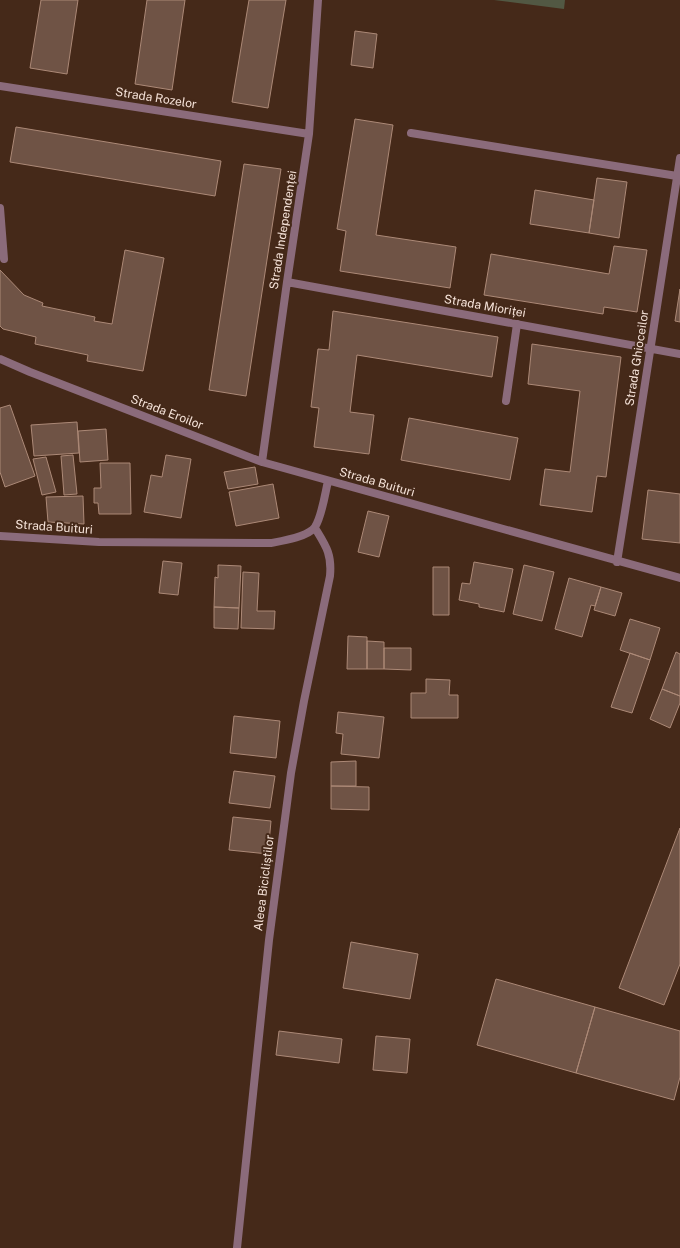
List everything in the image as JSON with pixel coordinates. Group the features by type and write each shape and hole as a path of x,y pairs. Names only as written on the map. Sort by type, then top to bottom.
{"street":[{"name":"Strada Independenței","path":"262,462 309,134 318,0"},
{"name":"Strada Rozelor","path":"0,86 309,134"},
{"path":"411,133 677,176"},
{"name":"Strada Ghioceilor","path":"617,562 678,186 677,176 680,158"},
{"path":"0,208 4,259"},
{"name":"Strada Mioriței","path":"287,282 680,354"},
{"path":"506,401 517,324"},
{"name":"Strada Eroilor","path":"0,359 262,462 328,481"},
{"name":"Strada Buituri","path":"0,536 99,542 271,543 289,540 314,528 319,516 328,481 617,562 680,578"},
{"name":"Aleea Bicicliștilor","path":"237,1248 268,948 291,773 304,701 330,576 331,562 327,548 314,528"}],"green space":[{"path":"494,0 565,0 564,9"}],"building":[{"path":"41,0 78,0 67,74 30,68"},
{"path":"147,0 185,0 172,90 135,84"},
{"path":"249,0 286,0 268,108 232,102"},
{"path":"355,31 377,34 373,68 351,65"},
{"path":"355,119 393,125 376,235 456,247 450,288 340,271 346,231 337,229"},
{"path":"16,127 221,161 215,196 10,162"},
{"path":"244,164 281,169 246,396 209,390"},
{"path":"597,178 627,182 619,238 589,233"},
{"path":"535,190 594,200 589,233 530,224"},
{"path":"614,246 647,250 637,312 604,307 603,314 484,295 491,254 609,274"},
{"path":"125,250 164,258 143,371 87,361 88,355 35,344 36,337 3,329 0,326 0,270 24,295 43,303 42,306 95,317 94,321 112,324"},
{"path":"680,289 680,322 675,321"},
{"path":"333,311 498,337 492,377 357,355 350,412 374,415 369,454 314,447 319,408 311,407 318,349 329,350"},
{"path":"532,344 621,357 606,477 597,476 592,512 540,505 545,469 570,472 580,391 528,384"},
{"path":"10,405 35,476 5,487 0,472 0,408"},
{"path":"409,418 518,438 510,480 401,460"},
{"path":"77,422 79,453 34,456 31,425"},
{"path":"106,429 108,460 80,462 78,431"},
{"path":"73,455 77,494 64,495 61,456"},
{"path":"166,455 191,459 181,518 144,512 151,475 162,477"},
{"path":"46,457 56,492 42,495 33,459"},
{"path":"100,463 130,463 131,514 99,514 98,503 94,503 94,488 101,488"},
{"path":"255,467 258,484 228,489 224,472"},
{"path":"273,484 279,518 236,526 229,492"},
{"path":"648,490 680,494 680,543 642,539"},
{"path":"83,496 84,524 48,522 46,497"},
{"path":"368,511 389,516 379,557 358,552"},
{"path":"163,561 182,563 178,595 159,593"},
{"path":"474,562 513,569 504,612 479,607 479,604 459,600 462,583 470,584"},
{"path":"218,565 241,566 239,608 214,607 215,577 218,578"},
{"path":"524,565 554,572 542,621 513,614"},
{"path":"433,567 449,567 449,615 433,615"},
{"path":"243,572 259,573 257,611 275,611 274,629 241,628"},
{"path":"569,578 601,587 595,606 591,605 582,637 555,629"},
{"path":"601,587 622,593 615,616 594,610"},
{"path":"214,607 239,608 238,629 214,628"},
{"path":"630,619 660,628 650,660 620,650"},
{"path":"348,636 367,637 367,669 347,669"},
{"path":"367,641 384,642 384,669 367,669"},
{"path":"384,648 411,648 411,670 384,669"},
{"path":"676,652 680,654 680,696 662,689"},
{"path":"630,653 650,660 632,713 611,707"},
{"path":"426,679 450,680 449,695 458,695 458,718 411,718 411,693 426,693"},
{"path":"662,689 680,696 680,703 670,728 650,719"},
{"path":"338,712 384,717 379,758 341,754 343,734 336,733"},
{"path":"234,716 280,721 276,758 230,753"},
{"path":"356,761 356,786 331,786 331,762"},
{"path":"234,771 275,776 270,808 229,803"},
{"path":"331,786 369,787 369,810 331,809"},
{"path":"233,817 271,821 268,854 229,850"},
{"path":"680,828 680,964 664,1005 619,988"},
{"path":"351,942 418,954 410,999 343,988"},
{"path":"496,979 595,1007 576,1073 477,1045"},
{"path":"595,1007 680,1031 680,1077 674,1100 576,1073"},
{"path":"279,1031 342,1039 339,1063 276,1055"},
{"path":"376,1036 410,1039 407,1073 373,1070"}]}
